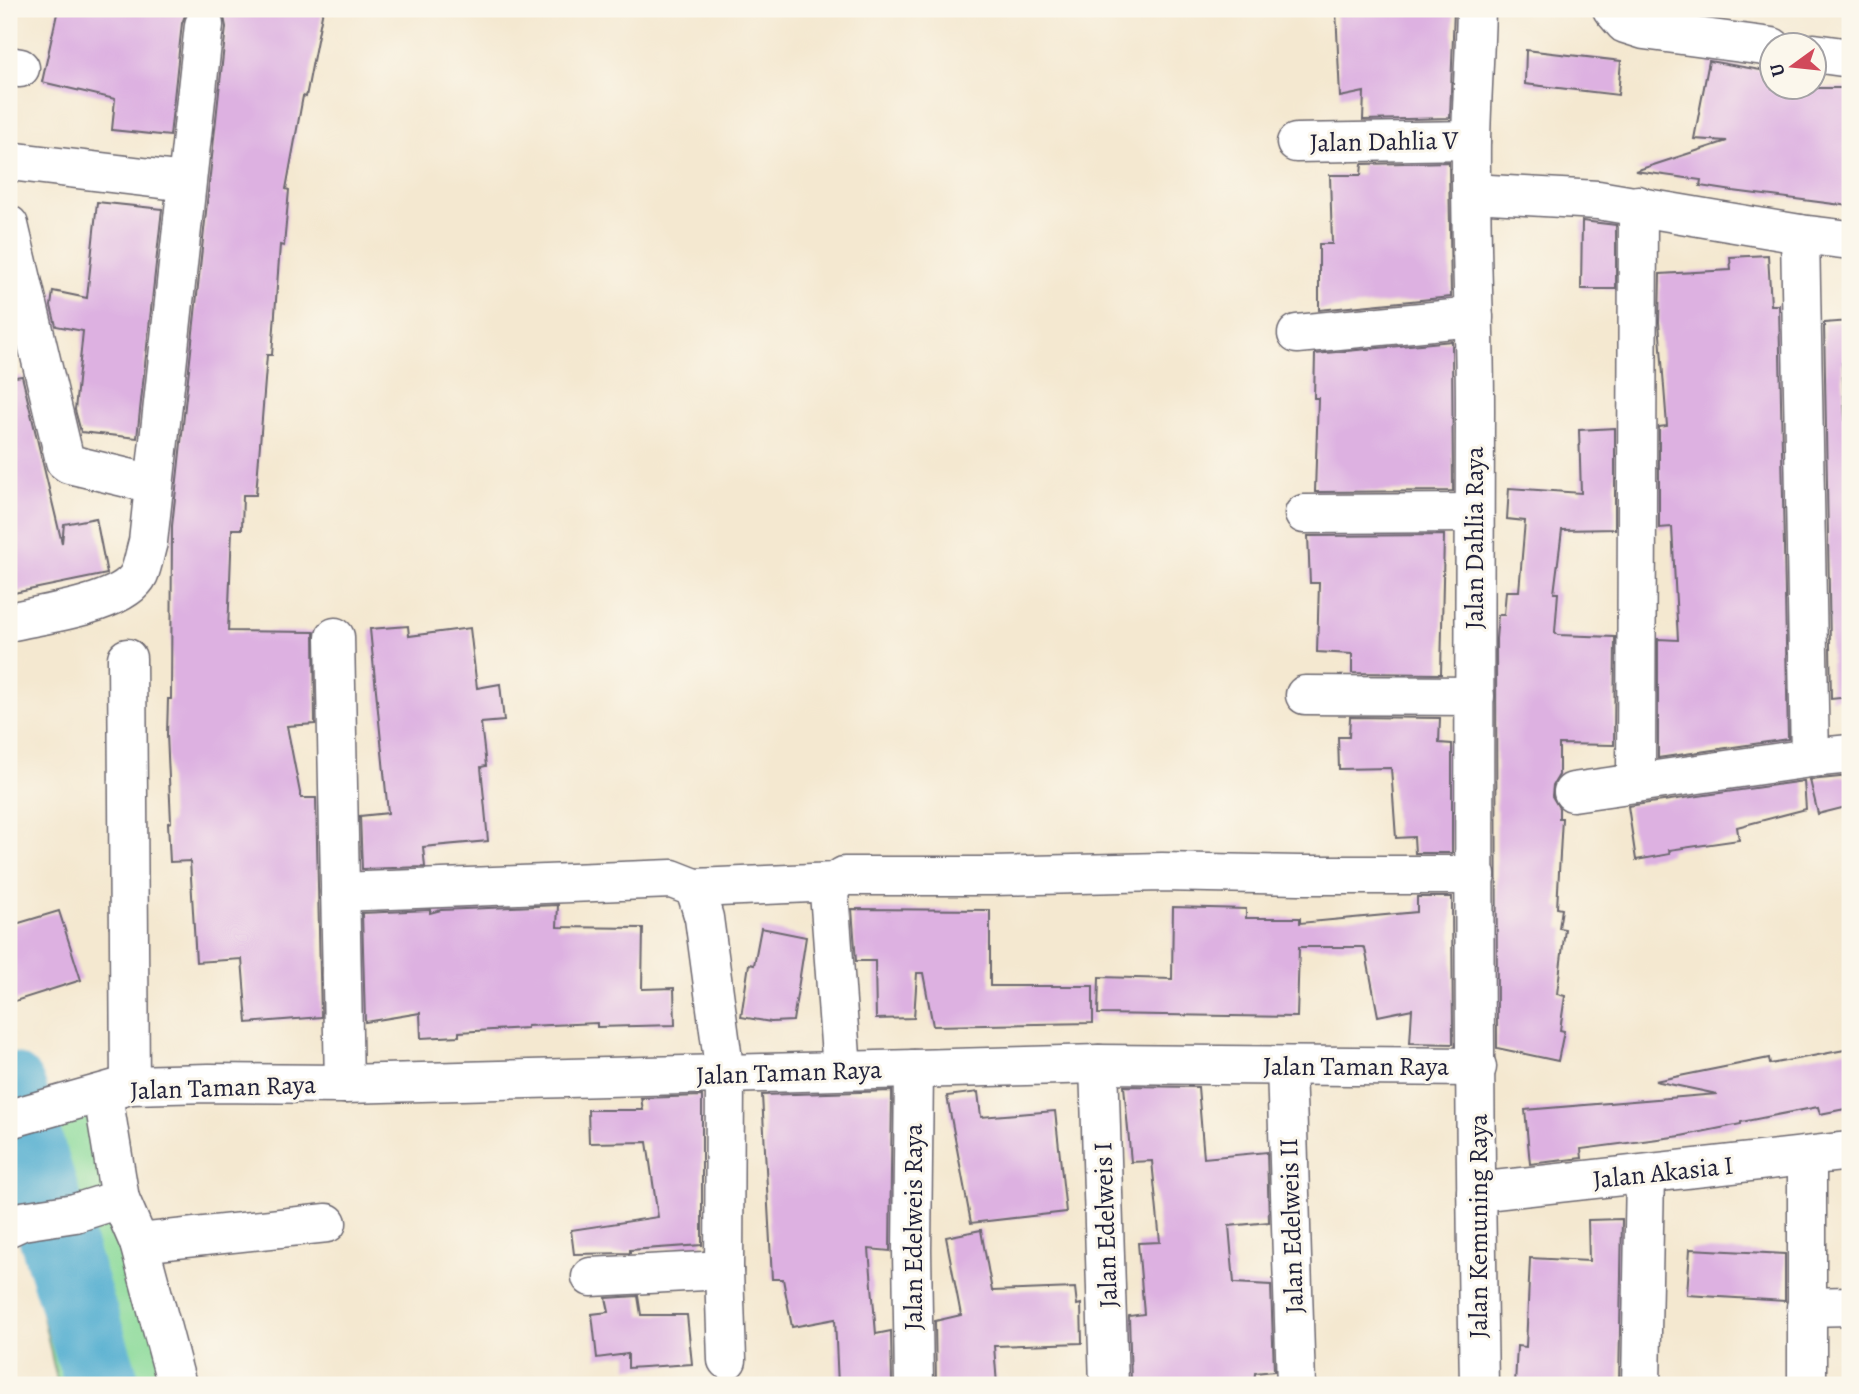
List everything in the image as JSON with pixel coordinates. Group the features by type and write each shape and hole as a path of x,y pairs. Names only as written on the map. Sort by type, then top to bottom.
{"street":[{"name":"Jalan Dahlia Raya","path":"1476,9 1471,140 1477,1067"},
{"path":"1612,9 1625,24 1644,30 1758,45"},
{"path":"9,622 108,599 127,589 139,575 148,542 204,25"},
{"path":"1828,55 1850,58"},
{"name":"Jalan Dahlia V","path":"1296,143 1471,140"},
{"path":"9,161 186,183"},
{"path":"1472,193 1598,200 1850,240"},
{"path":"1636,783 1637,205"},
{"path":"9,225 65,461 75,466 153,484"},
{"path":"1800,234 1810,758"},
{"path":"1297,334 1474,317"},
{"path":"1304,514 1473,513"},
{"path":"335,637 344,1084"},
{"path":"127,657 117,1090 120,1199 139,1243 177,1385"},
{"path":"1305,695 1475,696"},
{"path":"1573,792 1850,754"},
{"path":"842,1070 829,892 835,882 844,876 1162,872 1476,875"},
{"path":"340,892 672,879 695,888 835,882"},
{"path":"695,888 704,918 725,1075 724,1270 727,1360"},
{"name":"Jalan Taman Raya","path":"9,1119 117,1090 209,1083 344,1084 1099,1064 1477,1067"},
{"name":"Jalan Edelweis I","path":"1099,1064 1109,1385"},
{"name":"Jalan Edelweis II","path":"1286,1066 1296,1385"},
{"name":"Jalan Kemuning Raya","path":"1477,1067 1479,1385"},
{"name":"Jalan Edelweis Raya","path":"914,1069 914,1385"},
{"name":"Jalan Akasia I","path":"1476,1192 1850,1152"},
{"path":"1807,1157 1807,1385"},
{"path":"1641,1385 1645,1174"},
{"path":"9,1227 22,1221 75,1213 120,1199"},
{"path":"139,1243 327,1223"},
{"path":"592,1278 724,1270"},
{"path":"1806,1307 1850,1306"}],"green space":[{"path":"103,1095 177,1385 58,1385 22,1221 9,1227 9,1119"}],"building":[{"path":"58,9 190,9 182,23 170,136 112,130 115,99 42,82"},
{"path":"218,9 323,9 286,189 289,190 284,246 280,245 272,355 267,355 256,495 243,495 242,529 232,529 228,631 314,632 315,724 287,726 301,798 316,798 321,1017 247,1023 242,959 196,962 190,861 170,862 168,823 171,822 167,734 168,699 171,699 172,526 226,27 224,17"},
{"path":"1336,9 1454,9 1450,118 1363,120 1364,92 1340,97"},
{"path":"1526,50 1621,61 1618,95 1525,84"},
{"path":"1709,61 1758,70 1758,102 1828,102 1828,88 1850,88 1850,206 1700,186 1701,180 1635,171 1727,141 1694,139"},
{"path":"1449,162 1451,297 1319,310 1319,244 1332,244 1330,175 1361,175 1362,164"},
{"path":"97,202 162,209 137,438 81,432 75,410 83,331 56,326 51,306 53,291 87,298"},
{"path":"1582,221 1616,225 1616,289 1581,289"},
{"path":"1768,255 1771,305 1779,305 1788,739 1658,758 1658,639 1678,640 1672,527 1659,528 1659,427 1667,426 1659,322 1660,274 1731,270 1730,257"},
{"path":"1850,321 1850,363 1842,363 1846,436 1850,436 1850,697 1831,699 1824,323"},
{"path":"1452,341 1453,491 1315,492 1318,398 1314,398 1315,354"},
{"path":"22,376 62,543 64,524 96,518 107,574 9,594 9,378"},
{"path":"1615,428 1615,529 1562,530 1554,593 1558,593 1555,632 1558,635 1615,637 1614,745 1559,744 1559,775 1553,785 1552,796 1559,808 1559,818 1562,818 1557,908 1562,909 1559,928 1565,929 1557,994 1565,996 1560,1030 1564,1031 1558,1061 1497,1048 1496,639 1498,615 1504,615 1506,591 1519,591 1525,521 1507,519 1509,488 1581,493 1579,430"},
{"path":"1444,535 1441,674 1352,673 1352,654 1317,652 1319,583 1310,583 1308,536"},
{"path":"408,626 409,636 470,628 477,688 500,684 504,721 481,723 486,766 481,767 488,841 423,847 425,867 362,869 360,816 388,813 370,629"},
{"path":"1350,717 1440,718 1439,743 1452,744 1452,853 1415,853 1414,837 1396,838 1391,768 1339,769 1338,737 1349,737"},
{"path":"1850,776 1850,806 1818,814 1810,780"},
{"path":"1804,781 1806,809 1737,827 1739,840 1669,850 1670,854 1636,860 1628,806"},
{"path":"1417,897 1452,897 1453,1044 1410,1043 1412,1009 1378,1016 1363,947 1299,947 1297,1017 1098,1014 1099,977 1172,979 1173,907 1246,909 1246,918 1300,918 1300,923 1417,912"},
{"path":"558,905 557,927 643,928 642,989 674,988 675,1025 597,1027 597,1023 527,1026 459,1032 459,1036 421,1038 420,1013 365,1022 362,913 430,910 430,913 441,910"},
{"path":"852,909 990,910 990,986 1093,986 1093,1023 933,1026 923,973 917,973 914,1018 876,1019 875,961 856,961"},
{"path":"59,911 81,980 9,1003 9,926"},
{"path":"761,928 806,937 793,1021 771,1022 741,1017 749,964 754,965"},
{"path":"1850,1049 1850,1108 1820,1114 1818,1107 1681,1136 1581,1149 1582,1158 1530,1164 1525,1110 1717,1094 1655,1081 1769,1058 1770,1064"},
{"path":"1124,1086 1198,1087 1204,1158 1267,1152 1269,1222 1229,1226 1234,1283 1271,1285 1274,1371 1255,1373 1254,1385 1143,1385 1142,1381 1131,1382 1129,1316 1144,1314 1138,1243 1160,1242 1152,1161 1131,1162"},
{"path":"892,1091 890,1251 869,1249 876,1334 891,1331 892,1385 838,1385 835,1319 792,1327 783,1279 772,1279 762,1095"},
{"path":"978,1092 981,1117 1055,1111 1066,1212 971,1223 947,1096"},
{"path":"702,1096 702,1245 630,1250 630,1253 574,1254 571,1230 658,1217 647,1142 589,1143 588,1110 643,1110 641,1098"},
{"path":"1622,1219 1619,1385 1515,1385 1517,1346 1526,1347 1530,1258 1589,1261 1588,1220"},
{"path":"981,1230 992,1291 1075,1288 1077,1305 1081,1304 1082,1343 994,1346 997,1385 936,1385 935,1321 961,1315 946,1237"},
{"path":"1690,1249 1785,1254 1785,1301 1687,1295"},
{"path":"638,1296 641,1315 687,1315 692,1364 628,1368 628,1354 597,1358 592,1314 609,1312 606,1298"}],"waterway":[{"path":"9,1089 103,1385"}]}
